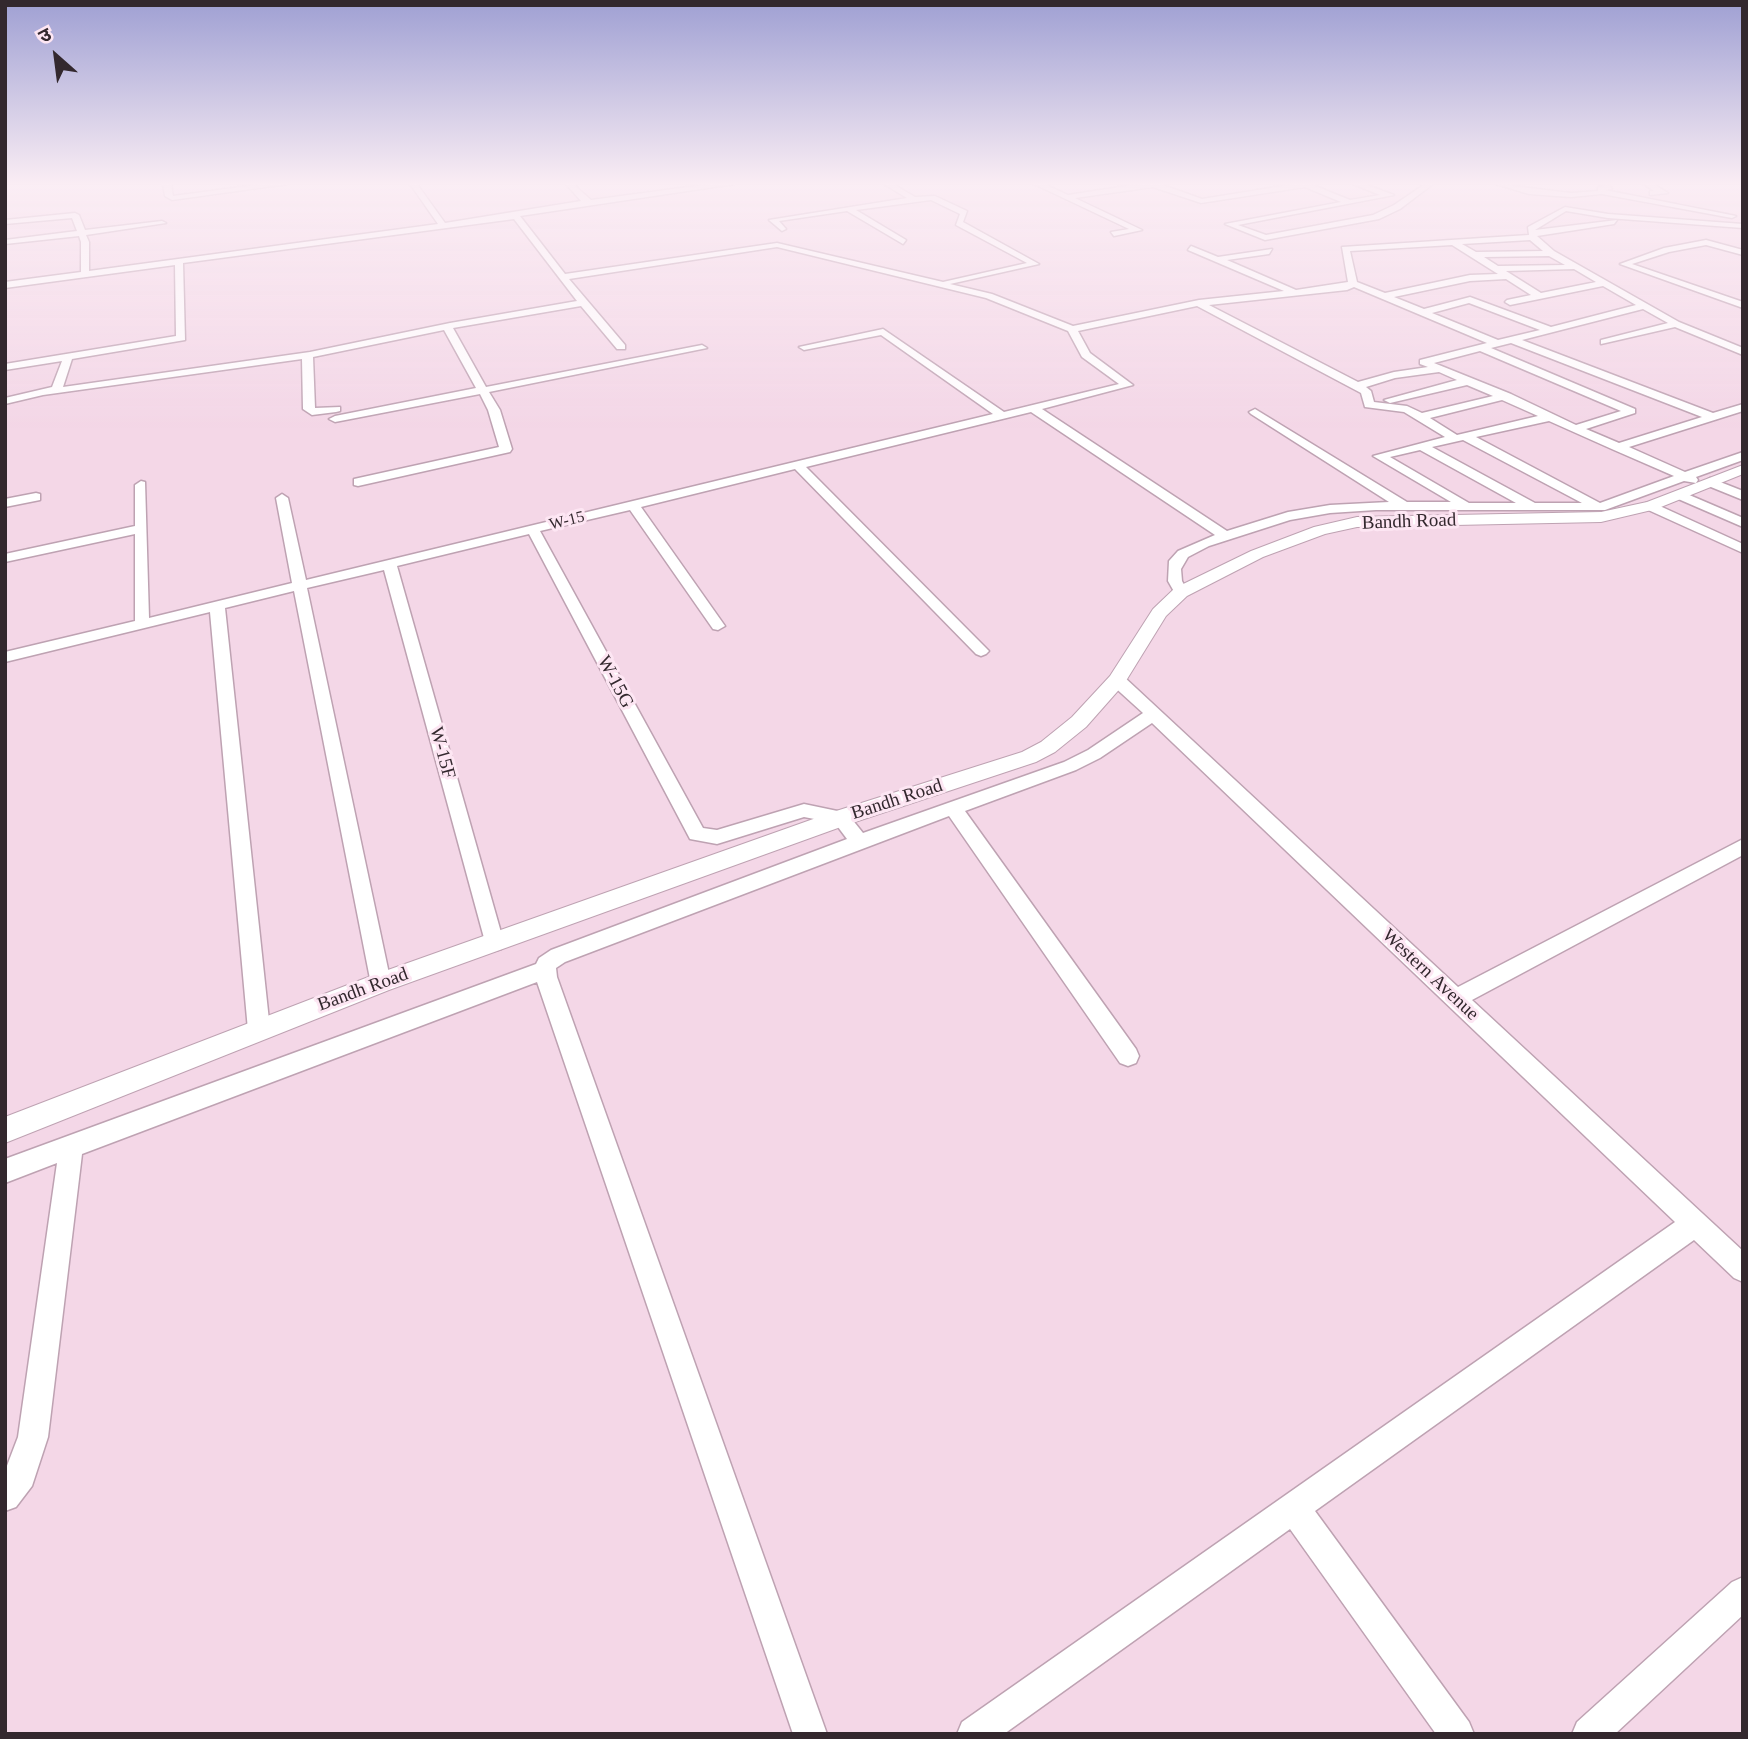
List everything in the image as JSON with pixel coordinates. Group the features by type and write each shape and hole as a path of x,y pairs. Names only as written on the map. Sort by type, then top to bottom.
{"street":[{"path":"85,265 85,274"},
{"path":"5,285 149,265"},
{"path":"5,367 181,338 179,265"},
{"path":"554,265 621,347"},
{"path":"563,277 642,265"},
{"path":"862,265 999,299 1072,329 1199,303 1298,294 1353,283 1496,343"},
{"path":"942,284 1030,265"},
{"path":"1232,265 1298,294"},
{"path":"1349,265 1353,283"},
{"path":"1488,265 1539,296"},
{"path":"1574,265 1676,324 1743,352"},
{"path":"1613,268 1624,265"},
{"path":"1625,265 1743,306"},
{"path":"1494,269 1578,267"},
{"path":"1590,274 1602,271"},
{"path":"1384,296 1470,278 1506,276"},
{"path":"1510,302 1606,283"},
{"path":"1421,313 1466,300 1474,301 1550,330"},
{"path":"5,401 310,355 583,303"},
{"path":"1199,303 1357,386 1367,392 1369,405 1404,408 1600,507"},
{"path":"1645,306 1443,355 1424,362 1577,428 1695,485 1743,523"},
{"path":"1605,342 1676,324"},
{"path":"358,482 504,450 506,447 500,424 485,390 447,327"},
{"name":"W-15","path":"5,657 1128,385 1086,355 1072,329"},
{"path":"804,347 883,332 1001,415"},
{"path":"1513,340 1713,417"},
{"path":"1480,347 1631,411 1577,428"},
{"path":"310,355 307,358 309,409 312,412 335,414 485,390 702,348"},
{"path":"1443,355 1468,367"},
{"path":"47,393 59,386 68,357"},
{"path":"1357,386 1400,374 1440,369"},
{"path":"1390,400 1468,381"},
{"path":"1506,384 1518,389"},
{"path":"1420,417 1507,397"},
{"path":"1544,401 1594,423"},
{"path":"1618,447 1743,407"},
{"path":"1033,408 1225,536"},
{"path":"1255,412 1405,506"},
{"path":"1467,506 1379,456 1550,417"},
{"path":"1421,446 1535,508"},
{"path":"1181,592 1175,581 1176,561 1191,549 1303,513 1405,506 1600,507 1695,485 1743,456"},
{"path":"797,464 981,651"},
{"name":"Bandh Road","path":"5,1130 380,983 841,818 1029,757 1048,747 1079,722 1117,680 1159,613 1181,592 1257,554 1336,525 1382,520 1585,519 1614,516 1651,506 1695,485 1743,469"},
{"path":"141,485 142,624"},
{"path":"1695,485 1743,496"},
{"path":"5,503 36,497"},
{"path":"282,498 380,983"},
{"path":"633,505 718,626"},
{"path":"1651,506 1743,549"},
{"path":"5,558 140,529"},
{"name":"W-15G","path":"533,530 697,834 717,837 804,810 841,818"},
{"name":"W-15F","path":"389,564 494,943"},
{"path":"217,606 258,1030"},
{"name":"Western Avenue","path":"1117,680 1743,1269"},
{"path":"810,1734 544,970 546,964 558,956 859,842 1070,766 1094,754 1152,715"},
{"path":"953,808 1129,1056"},
{"path":"841,818 859,842"},
{"path":"1455,999 1743,846"},
{"path":"5,1171 544,970"},
{"path":"5,1496 21,1475 33,1437 71,1146"},
{"path":"974,1734 1695,1224"},
{"path":"1295,1509 1457,1734"},
{"path":"1589,1734 1743,1593"}]}
